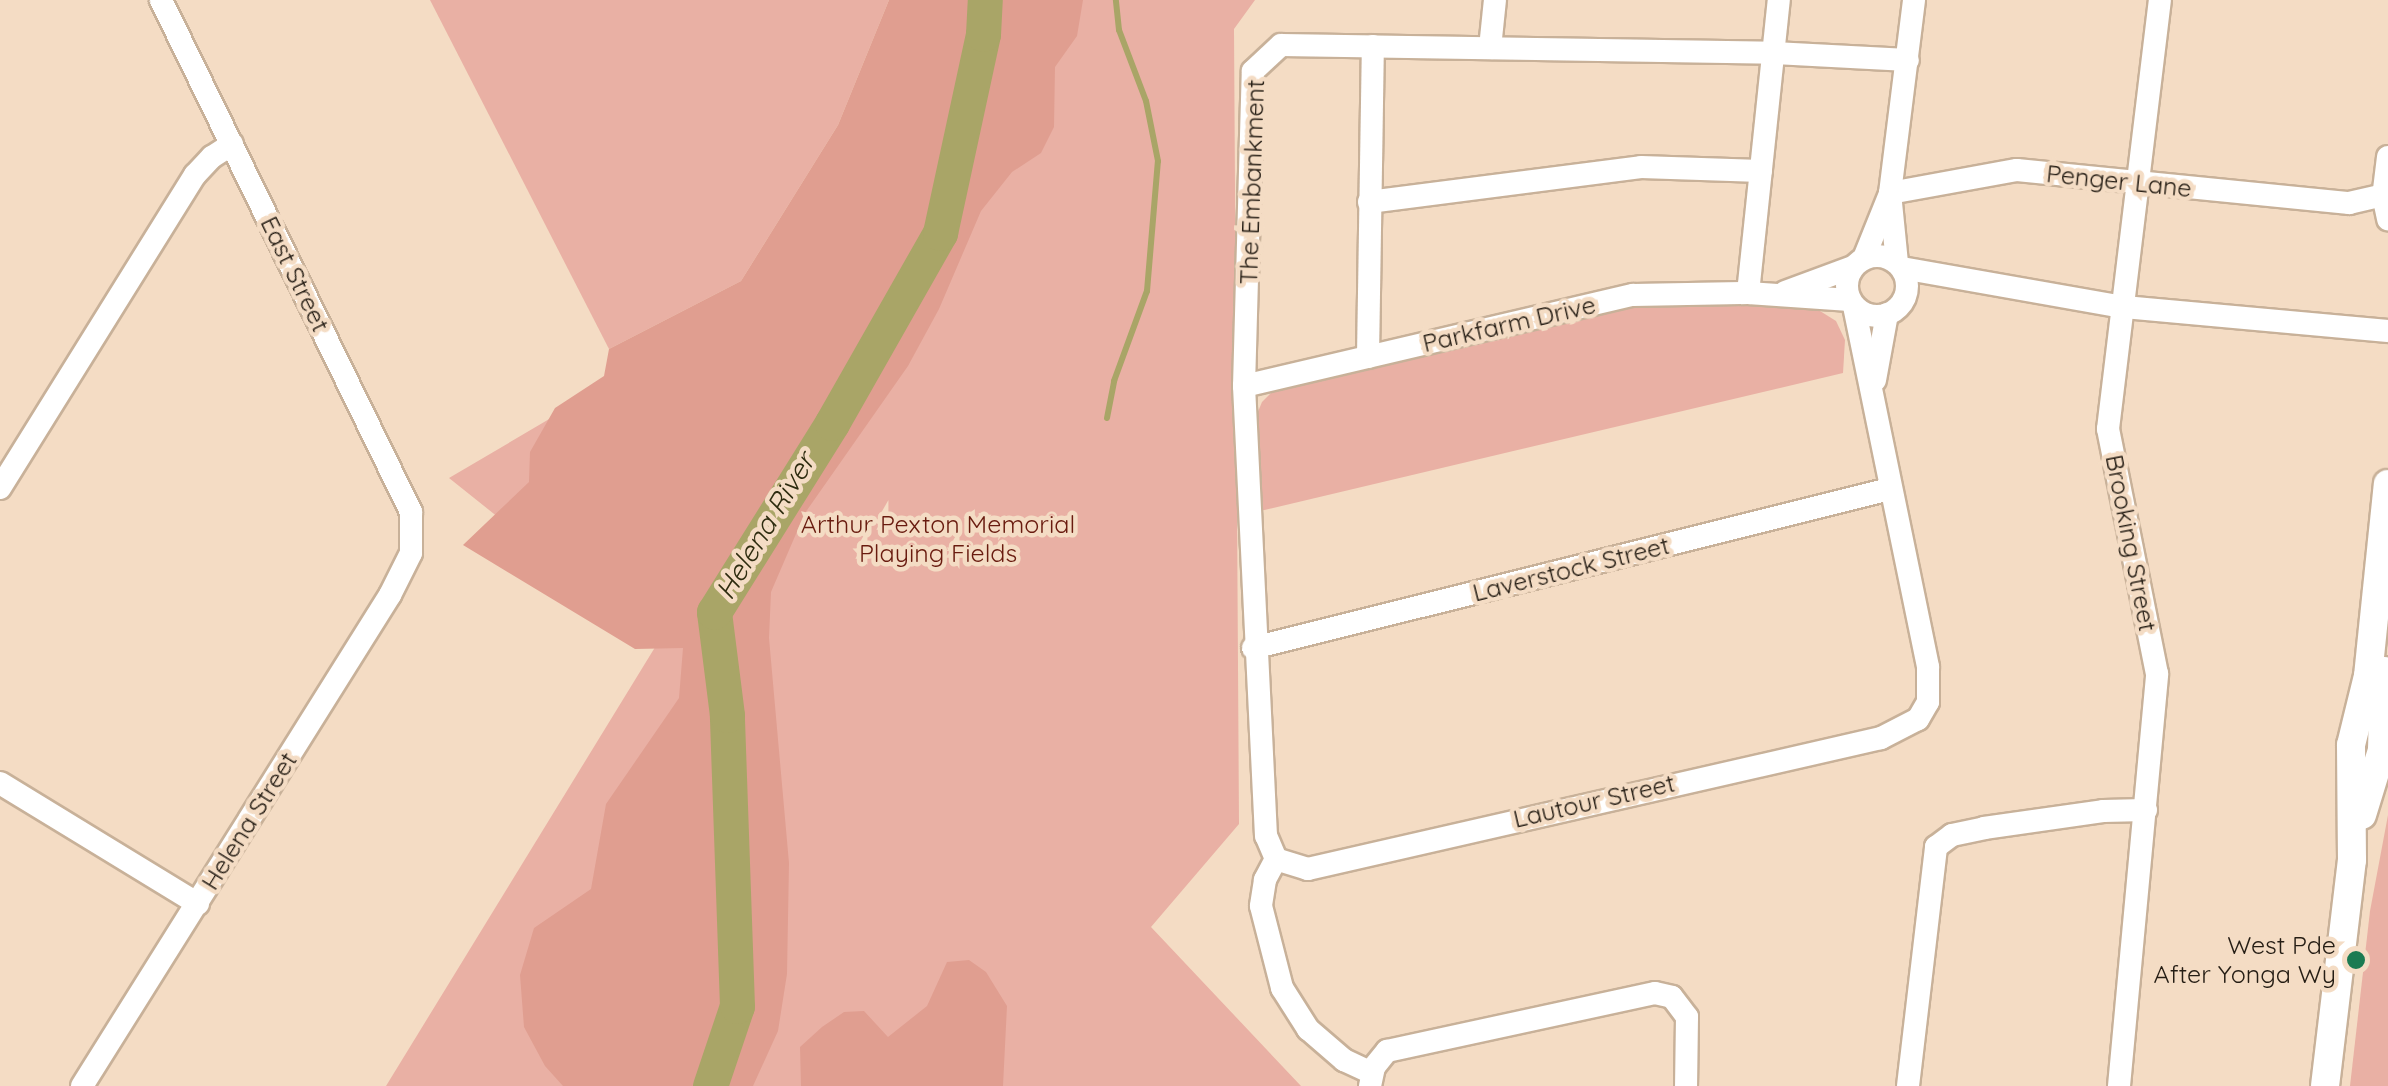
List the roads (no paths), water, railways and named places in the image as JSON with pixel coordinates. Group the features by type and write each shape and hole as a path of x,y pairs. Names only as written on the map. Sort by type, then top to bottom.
{"street":[{"name":"East Street","path":"161,0 411,512 411,553"},
{"path":"1490,48 1495,0"},
{"path":"1748,293 1779,0"},
{"path":"1872,393 1895,308 1907,280 1899,265 1890,192 1914,0"},
{"name":"Brooking Street","path":"2119,1086 2158,674 2108,429 2160,0"},
{"name":"The Embankment","path":"1276,860 1266,836 1253,648 1244,386 1253,71 1282,44 1774,53 1908,60"},
{"path":"1368,357 1372,46"},
{"path":"0,488 194,175 212,156 232,144"},
{"path":"2388,156 2384,195 2388,219"},
{"path":"1370,202 1641,166 1761,171"},
{"name":"Penger Lane","path":"1890,192 2017,170 2349,203 2388,219"},
{"path":"1890,192 1846,287 1890,489"},
{"name":"Penger Lane","path":"2349,203 2384,195"},
{"name":"Parkfarm Drive","path":"1777,295 1884,256 1899,265 1964,281 2124,308 2388,331"},
{"name":"Parkfarm Drive","path":"1244,386 1633,296 1777,295 1852,303 1866,314 1895,308 1964,281"},
{"path":"2325,1086 2352,860 2351,745 2368,676 2388,484"},
{"name":"Laverstock Street","path":"1253,648 1890,489"},
{"name":"Lautour Street","path":"1276,860 1308,869 1881,738 1918,719 1930,684 1890,489"},
{"name":"Helena Street","path":"82,1086 390,595 411,553"},
{"path":"2352,860 2382,750 2388,638"},
{"path":"0,783 198,904"},
{"path":"1908,1086 1936,847 1952,835 1984,828 2103,811 2146,810"},
{"path":"1276,860 1265,880 1260,906 1282,988 1308,1029 1371,1079 1388,1051 1638,993 1655,993 1672,997 1687,1017 1686,1086"}],"waterway":[{"name":"Helena River","path":"710,1086 737,1006 727,715 714,612 832,423 940,233 983,34 985,0"},
{"path":"1107,418 1114,381 1147,291 1158,161 1146,101 1119,30 1116,0"}],"place":[{"name":"West Pde After Yonga Wy","path":"2356,960"}],"park label":[{"name":"Arthur Pexton Memorial Playing Fields","path":"938,540"}]}
